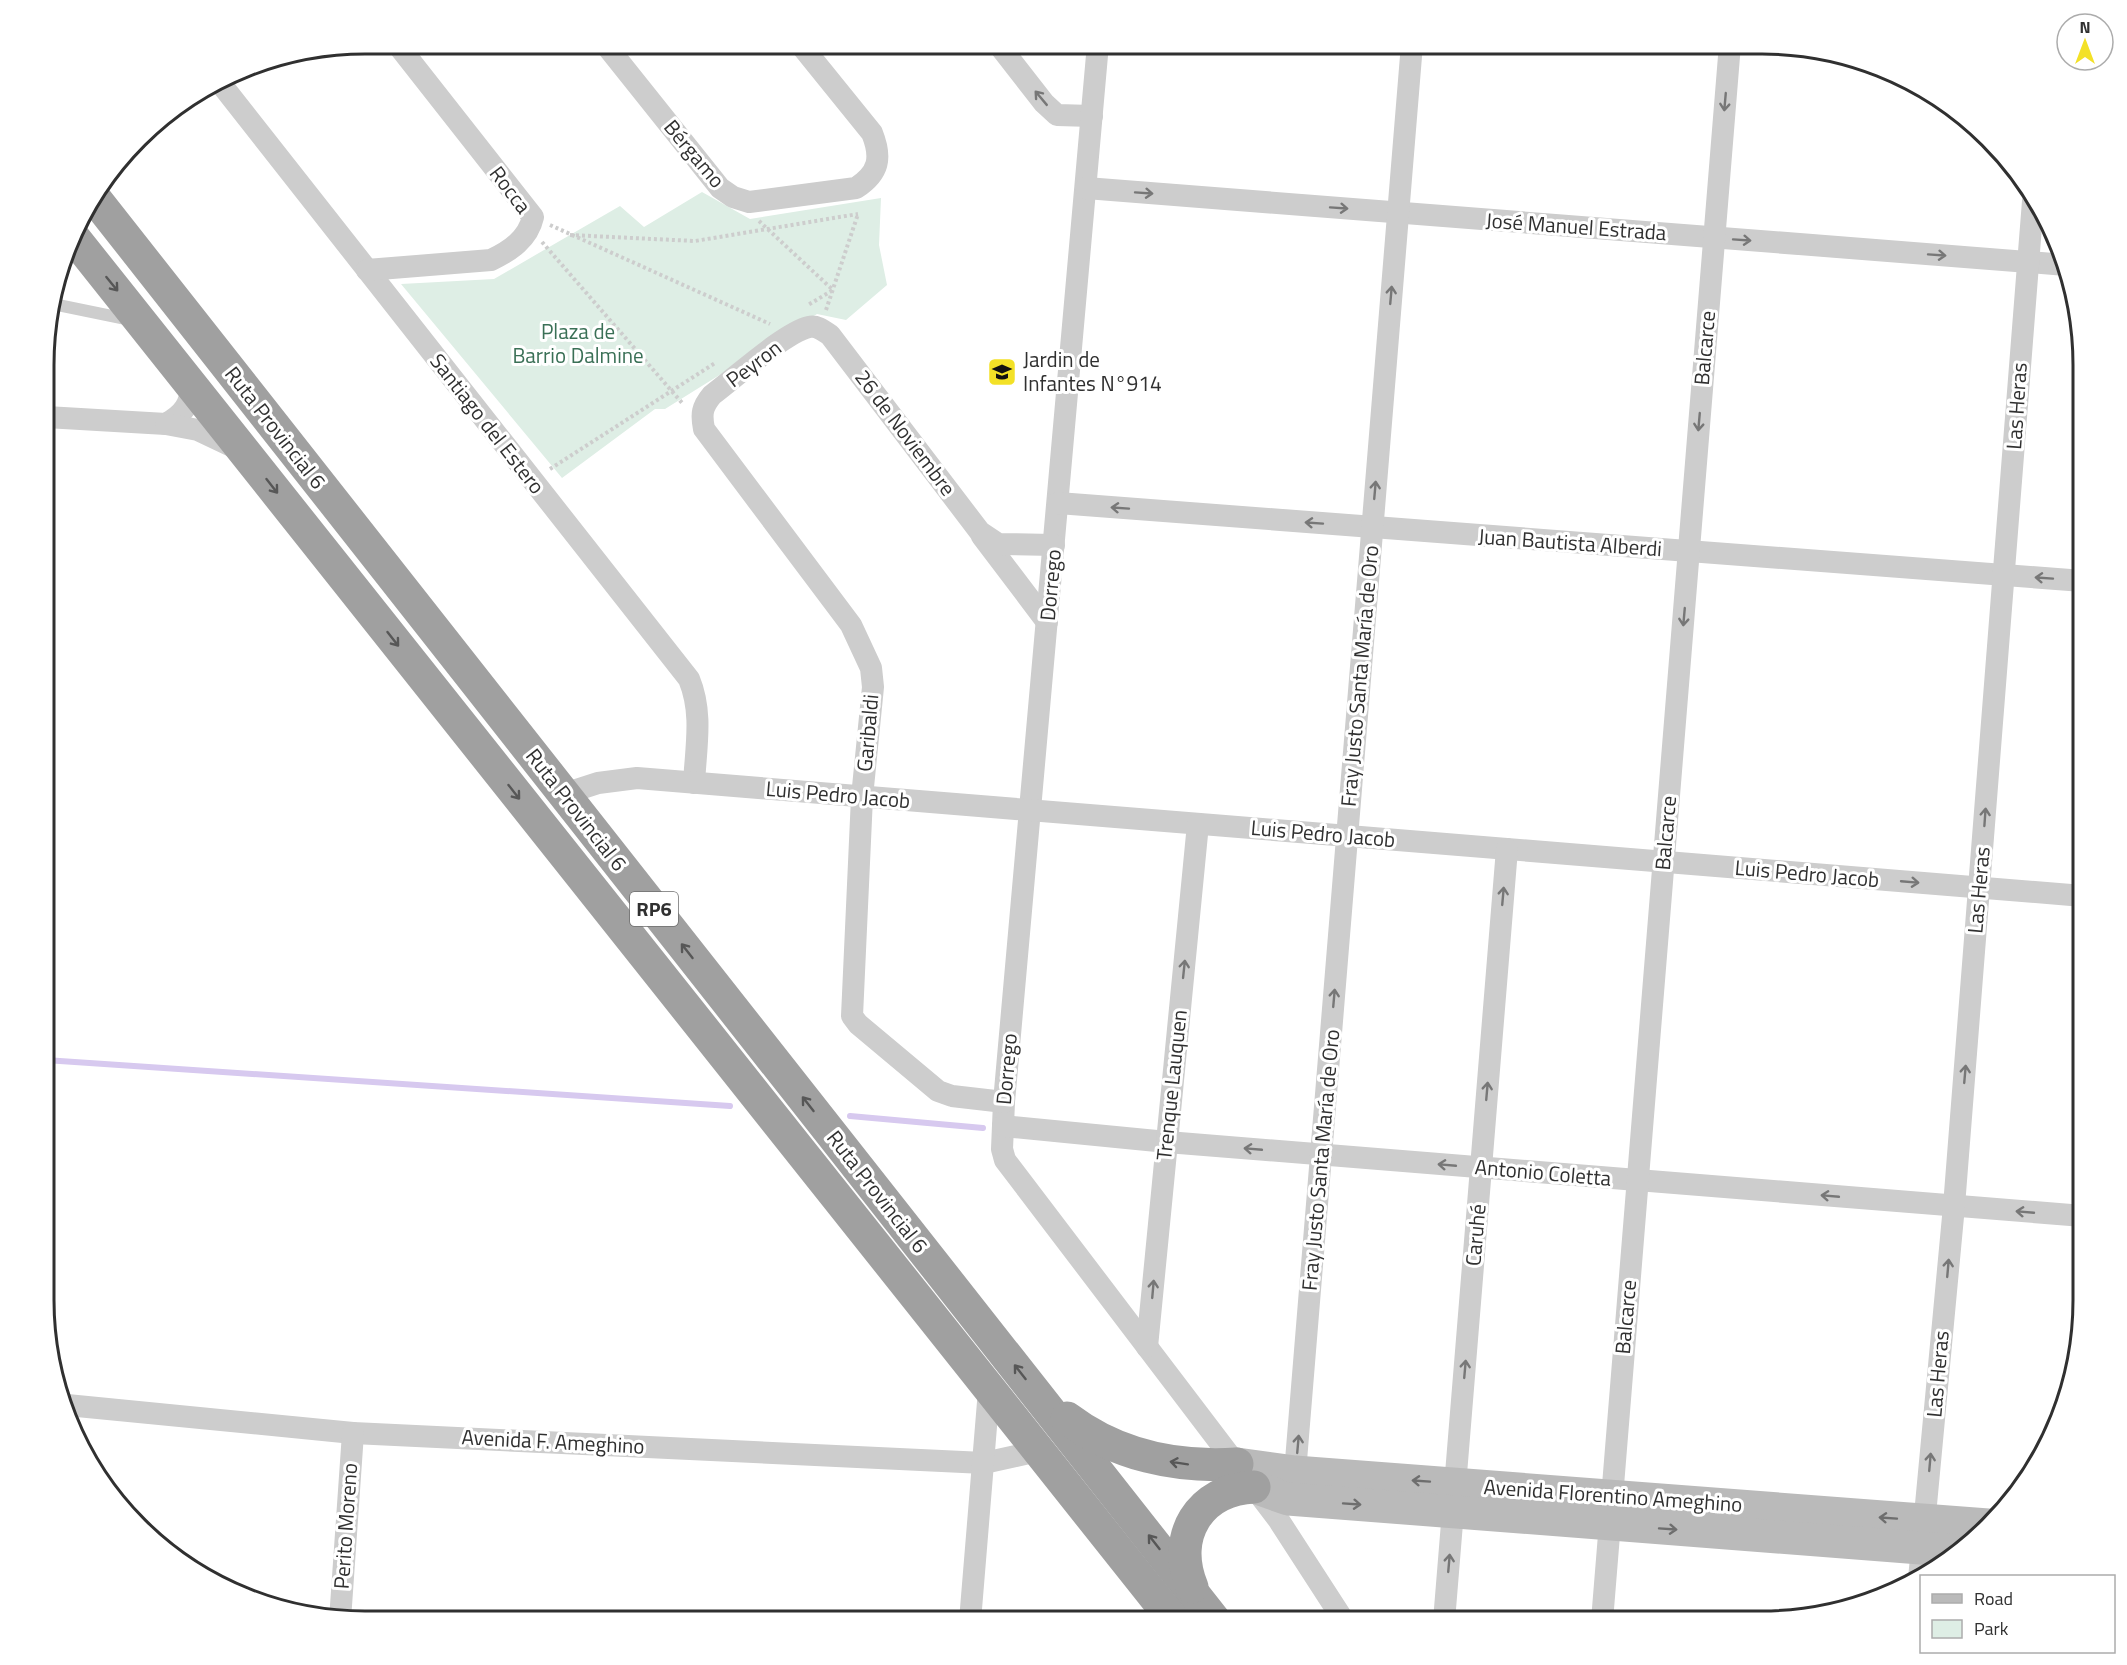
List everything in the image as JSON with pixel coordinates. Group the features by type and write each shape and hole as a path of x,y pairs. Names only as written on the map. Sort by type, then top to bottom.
{"highway":[{"name":"Ruta Provincial 6","path":"99,204 1208,1611"},
{"name":"Ruta Provincial 6","path":"79,244 1166,1611"},
{"path":"1040,1397 1097,1438 1118,1447 1179,1463 1206,1466 1246,1476 1236,1488 1219,1494 1204,1506 1185,1536 1186,1572 1194,1591"}],"main road":[{"name":"Avenida Florentino Ameghino","path":"1246,1476 1287,1497 1454,1498 1610,1510 1947,1550"},
{"name":"Avenida Florentino Ameghino","path":"1922,1549 1968,1533"}],"street":[{"name":"Rocca","path":"367,270 491,260 510,252 531,223 404,54"},
{"name":"Bérgamo","path":"613,54 713,181 734,197 749,202 856,188 869,179"},
{"path":"808,54 872,133 879,150 877,165 869,179"},
{"path":"1006,54 1044,103 1057,115 1092,116"},
{"name":"Dorrego","path":"1003,1126 1097,54"},
{"name":"Fray Justo Santa María de Oro","path":"1287,1497 1321,1155 1411,54"},
{"name":"Balcarce","path":"1603,1611 1729,54"},
{"name":"Santiago del Estero","path":"224,88 688,678 697,699 698,712 694,783"},
{"name":"José Manuel Estrada","path":"1086,188 2056,264"},
{"name":"Las Heras","path":"1922,1549 1954,1206 2032,212"},
{"name":"Peyron","path":"704,429 701,414 712,395 792,335 810,326 825,332"},
{"name":"26 de Noviembre","path":"825,332 1047,622"},
{"path":"166,424 182,415 189,405 192,384"},
{"path":"54,417 166,424 198,430 244,452"},
{"name":"Garibaldi","path":"704,429 851,625 871,668 873,687 862,797 852,1016 858,1024 938,1091 952,1096 1004,1102"},
{"name":"Juan Bautista Alberdi","path":"1058,503 2073,580"},
{"name":"26 de Noviembre","path":"980,532 998,544 1054,545"},
{"name":"Luis Pedro Jacob","path":"564,794 598,783 637,778 2073,895"},
{"name":"Trenque Lauquen","path":"1147,1347 1198,824"},
{"name":"Caruhé","path":"1445,1611 1507,849"},
{"path":"1003,1126 1005,1160 1147,1347 1246,1476 1287,1497 1339,1611"},
{"name":"Antonio Coletta","path":"1003,1126 1321,1155 2073,1215"},
{"path":"971,1611 989,1390"},
{"name":"Avenida F. Ameghino","path":"73,1406 353,1432 984,1463 1038,1451"},
{"name":"Perito Moreno","path":"341,1610 353,1432"}],"lane":[{"path":"60,305 142,322"}],"path":[{"path":"825,332 833,290 869,179"},
{"path":"734,197 833,290"},
{"path":"570,235 695,241 858,214"},
{"path":"531,223 570,235 774,326 765,332"},
{"path":"531,223 704,429"},
{"path":"531,481 719,361"}],"green space":[{"name":"Plaza de Barrio Dalmine","path":"702,192 750,219 881,198 879,245 887,285 846,320 817,314 665,409 655,409 562,478 401,284 494,279 620,206 644,227"}],"waterway":[{"path":"54,1061 730,1106"},
{"path":"850,1116 983,1128"}],"place":[{"name":"Jardin de Infantes N°914","path":"1002,372"}]}
